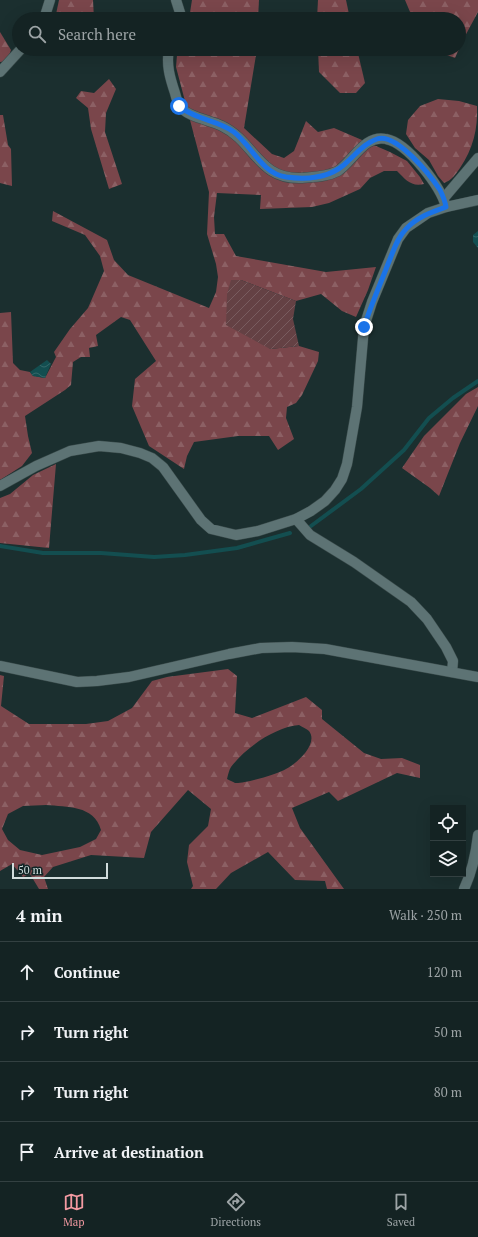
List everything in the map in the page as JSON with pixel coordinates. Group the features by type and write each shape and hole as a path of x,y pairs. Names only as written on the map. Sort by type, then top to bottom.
{"street":[{"path":"46,12 50,0"},
{"path":"176,0 180,12"},
{"path":"0,72 15,56"},
{"path":"168,56 169,74 179,106 201,119 221,125 234,132 269,170 284,177 314,177 330,175 338,170 368,142 378,138 386,139 400,146 421,165 439,189 445,203"},
{"path":"0,486 36,466 70,451 99,446 121,448 152,458 163,467 201,520 211,529 236,535 258,531 296,519 311,511 325,501 335,490 342,479 347,464 357,407 364,327 372,302 398,240 406,228 445,203 478,158"},
{"path":"445,203 478,200"},
{"path":"296,519 310,535 354,562 411,602 427,619 446,647 453,660 452,672"},
{"path":"0,666 77,682 97,681 128,677 261,648 292,647 325,649 478,677"},
{"path":"464,889 472,866 478,834"}],"green space":[{"path":"59,0 93,0 94,12 56,12"},
{"path":"192,0 259,0 258,12 190,12"},
{"path":"318,0 346,0 349,12 317,12"},
{"path":"405,0 478,0 478,12 466,34 466,12 410,12"},
{"path":"0,32 11,50 7,61 0,62"},
{"path":"177,56 256,56 244,128 272,154 284,158 294,151 306,121 318,132 334,128 407,161 424,184 412,184 397,171 384,171 370,178 360,189 329,203 312,207 260,209 261,195 217,193 214,217 215,234 224,234 236,256 326,272 376,267 356,317 342,311 321,294 296,301 241,280 270,349 299,346 319,352 318,361 302,395 296,403 287,407 286,418 294,439 278,450 269,436 238,436 194,442 187,456 184,469 149,446 132,406 135,379 156,361 130,320 121,317 96,335 98,346 89,348 90,357 81,357 73,362 71,385 25,416 32,453 22,466 0,480 0,313 11,312 13,363 20,370 30,372 33,376 45,378 56,357 54,352 70,329 88,308 104,271 100,256 85,235 52,221 53,211 107,240 114,260 128,275 209,308 216,292 218,277 216,264 207,234 209,192 176,67"},
{"path":"318,56 359,56 365,83 356,93 340,93 319,72"},
{"path":"109,79 116,89 106,113 105,132 122,184 109,189 91,129 88,108 76,98 81,91 94,93"},
{"path":"438,99 459,101 477,106 477,123 474,138 465,161 455,175 444,183 438,176 429,160 415,148 406,134 408,120 420,106"},
{"path":"0,115 3,115 8,145 11,149 12,186 0,183"},
{"path":"478,387 478,406 460,443 439,496 402,468 424,436 466,394"},
{"path":"56,464 49,548 0,543 0,498 10,494 33,475"},
{"path":"228,669 237,676 235,713 252,718 306,697 322,710 322,719 364,753 381,759 402,758 420,765 420,778 397,773 338,801 329,792 292,808 300,828 344,889 327,889 325,881 295,880 268,852 231,873 216,889 191,889 193,886 187,862 189,845 208,826 211,809 188,790 151,832 144,858 91,855 53,867 44,877 48,889 39,889 30,874 23,877 12,864 0,871 0,675 4,676 1,706 29,724 86,724 108,721 132,708 152,681 167,677","holes":["299,725 309,731 311,742 305,753 295,763 282,771 253,780 235,783 227,779 231,767 252,746 271,734","46,805 71,807 79,809 92,816 101,830 96,839 80,847 42,855 20,850 8,840 2,829 8,814 23,806"]}],"shaded area":[{"path":"231,280 241,280 296,301 293,319 299,346 270,349 226,325 227,294"}],"water":[{"path":"478,231 478,248 473,242 473,235"},
{"path":"47,360 51,364 45,378 33,376 30,372"}],"waterway":[{"path":"311,526 361,489 404,450 429,418 453,398 478,381"},
{"path":"0,546 43,553 101,553 154,557 185,555 237,548 290,533"}],"route":[{"path":"179,106 201,119 221,125 234,132 269,170 284,177 300,178 330,175 347,163 368,142 378,138 393,141 421,165 439,189 444,198 446,207 428,213 406,228 398,240 372,302 364,327"}]}
